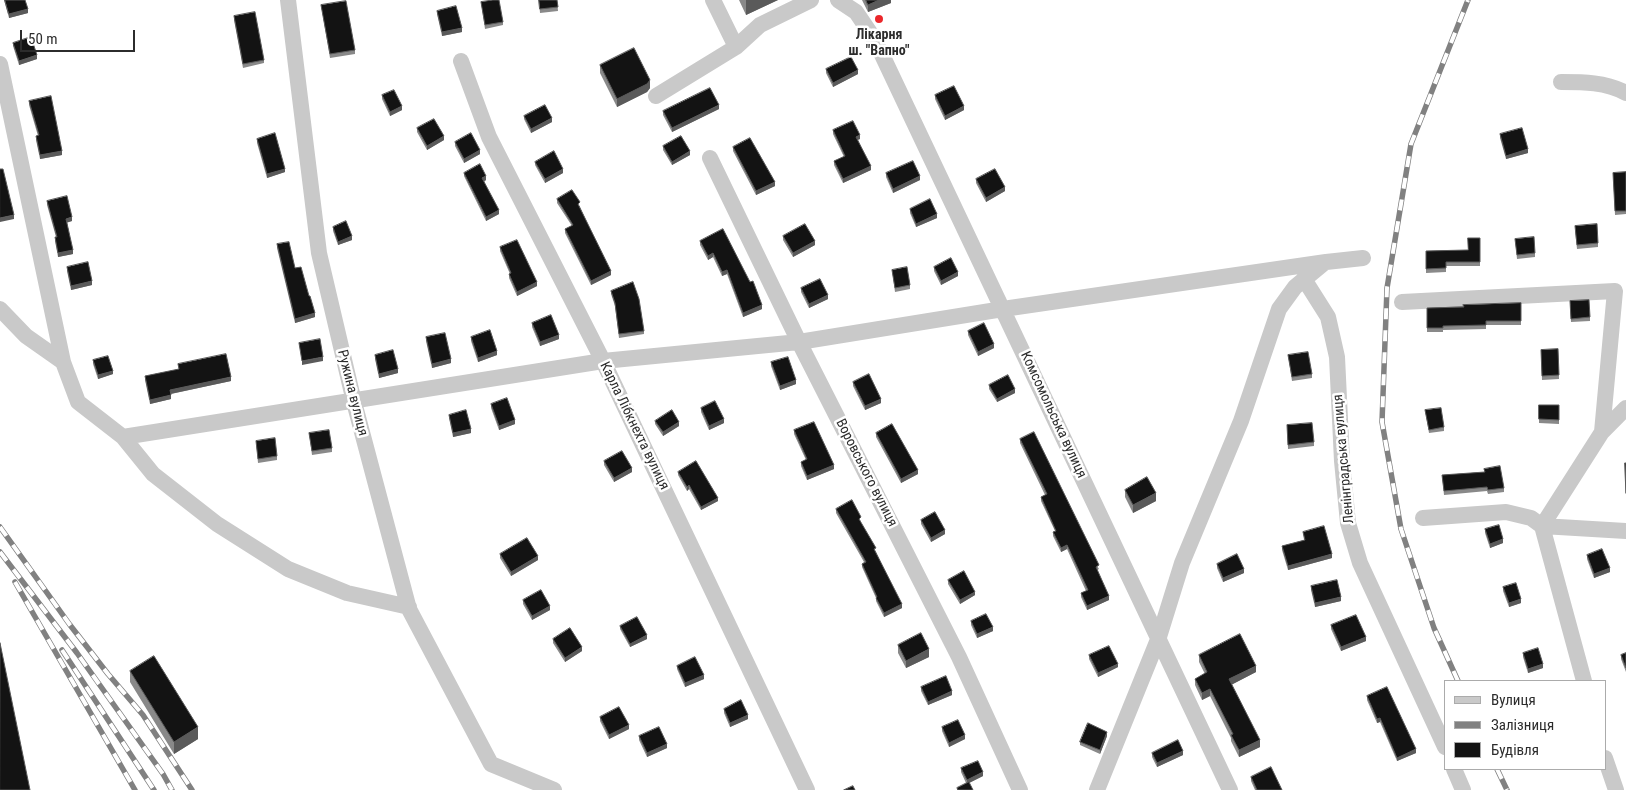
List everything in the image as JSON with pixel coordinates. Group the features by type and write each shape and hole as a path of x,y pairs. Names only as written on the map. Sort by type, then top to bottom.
{"street":[{"name":"Ружина вулиця","path":"288,0 319,253 354,402 409,607 491,764 554,790"},
{"path":"713,0 736,47"},
{"path":"656,96 736,47 760,25 811,0"},
{"name":"Комсомольська вулиця","path":"838,0 856,12 875,40 1230,790"},
{"name":"Карла Лібкнехта вулиця","path":"461,61 489,138 603,361 807,790"},
{"path":"0,64 63,362 78,402 123,437 153,474 217,524 288,569 347,593 409,607"},
{"path":"1560,82 1607,85 1626,94"},
{"name":"Воровського вулиця","path":"710,158 799,342 959,657 1020,790"},
{"path":"123,437 354,402 603,361 799,342 1003,309 1363,258"},
{"path":"1097,790 1159,637 1182,563 1241,421 1279,309 1295,286 1326,262"},
{"name":"Ленінградська вулиця","path":"1304,279 1328,317 1337,357 1342,460 1348,523 1360,562 1444,745"},
{"path":"1402,302 1615,291 1602,432"},
{"path":"0,309 26,336 63,362"},
{"path":"1584,680 1542,526 1602,432 1626,408"},
{"path":"1422,518 1506,512 1531,518 1542,526 1626,531"},
{"path":"1606,761 1616,790"},
{"path":"1454,770 1463,790"}],"building":[{"path":"5,0 25,0 28,9 9,14"},
{"path":"499,0 503,22 485,25 481,2"},
{"path":"539,0 557,0 558,7 540,9"},
{"path":"866,0 879,0 868,5"},
{"path":"346,1 355,50 330,54 321,5"},
{"path":"456,6 462,28 442,32 437,11"},
{"path":"255,12 264,60 243,64 234,16"},
{"path":"31,37 37,55 19,61 13,43"},
{"path":"634,48 650,80 647,84 617,99 600,65"},
{"path":"851,57 858,70 833,83 826,69"},
{"path":"954,86 964,106 945,116 935,95"},
{"path":"710,88 719,105 672,128 663,111"},
{"path":"394,90 402,106 390,112 382,95"},
{"path":"51,96 62,151 40,155 36,136 39,135 29,101"},
{"path":"545,105 552,118 531,129 524,116"},
{"path":"434,119 444,136 427,146 417,128"},
{"path":"853,121 860,135 856,137 871,166 843,179 834,161 845,156 833,130"},
{"path":"1522,128 1528,149 1506,156 1500,134"},
{"path":"275,133 285,169 267,174 257,139"},
{"path":"471,133 480,150 464,159 455,142"},
{"path":"681,136 690,151 672,162 663,146"},
{"path":"750,138 775,182 756,191 733,147"},
{"path":"554,151 563,169 545,179 535,162"},
{"path":"913,161 920,176 893,189 886,173"},
{"path":"480,164 486,176 482,178 499,210 486,217 464,173"},
{"path":"0,169 3,169 14,215 0,218"},
{"path":"995,169 1005,187 986,198 976,179"},
{"path":"1626,172 1626,211 1615,211 1613,173"},
{"path":"572,190 580,202 578,204 611,271 591,281 565,229 573,225 557,199"},
{"path":"67,196 72,217 66,219 73,250 58,253 55,237 57,237 47,201"},
{"path":"930,199 937,214 916,224 910,209"},
{"path":"346,221 352,236 338,242 333,227"},
{"path":"805,224 815,241 793,253 783,236"},
{"path":"1597,224 1598,243 1577,245 1575,226"},
{"path":"723,229 750,282 753,281 762,305 743,313 727,270 722,272 713,253 708,256 700,241"},
{"path":"1534,237 1535,253 1517,255 1515,239"},
{"path":"1468,238 1480,238 1480,262 1446,262 1446,268 1426,269 1426,251 1468,250"},
{"path":"517,240 537,282 517,292 500,247"},
{"path":"289,242 295,268 301,267 315,313 295,319 277,244"},
{"path":"951,258 958,272 941,281 934,267"},
{"path":"88,262 92,281 71,286 67,267"},
{"path":"907,267 910,285 895,288 892,270"},
{"path":"820,279 828,295 809,304 801,288"},
{"path":"633,282 639,299 644,331 619,334 615,303 611,291"},
{"path":"1589,300 1590,317 1571,319 1570,301"},
{"path":"1521,303 1521,321 1486,321 1486,325 1427,328 1427,308"},
{"path":"551,315 559,335 540,342 532,323"},
{"path":"984,323 994,344 978,352 968,331"},
{"path":"490,330 497,351 478,358 471,337"},
{"path":"445,333 451,359 432,364 426,337"},
{"path":"320,339 323,357 302,361 299,343"},
{"path":"1558,349 1559,375 1542,376 1541,350"},
{"path":"393,350 398,369 379,374 375,355"},
{"path":"1308,352 1312,374 1292,377 1288,355"},
{"path":"226,354 231,377 170,390 171,395 150,400 145,376 179,369 178,364"},
{"path":"108,356 113,371 98,375 93,360"},
{"path":"788,357 796,380 780,386 771,362"},
{"path":"869,374 881,399 865,406 853,382"},
{"path":"1008,375 1015,389 997,399 989,385"},
{"path":"507,398 515,420 499,426 491,404"},
{"path":"715,401 724,419 709,426 701,408"},
{"path":"1539,405 1559,405 1559,420 1539,419"},
{"path":"1441,408 1444,427 1429,430 1425,410"},
{"path":"466,410 471,429 453,433 449,415"},
{"path":"672,410 679,422 663,432 655,421"},
{"path":"814,422 834,465 807,476 801,462 807,459 794,430"},
{"path":"1312,423 1314,442 1288,445 1287,425"},
{"path":"892,424 918,470 901,479 876,433"},
{"path":"329,430 332,448 312,451 309,433"},
{"path":"1034,432 1099,565 1096,567 1109,596 1087,606 1081,593 1088,590 1067,545 1061,548 1053,532 1056,531 1041,497 1047,494 1020,439"},
{"path":"275,438 277,456 258,459 256,441"},
{"path":"622,451 632,468 614,478 604,461"},
{"path":"696,461 718,498 701,507 689,485 687,487 678,472"},
{"path":"1500,466 1504,488 1488,490 1487,487 1444,491 1442,475 1485,472 1484,469"},
{"path":"1147,477 1156,493 1133,505 1125,490"},
{"path":"852,500 861,517 859,519 876,548 874,549 902,604 884,613 862,564 866,562 836,509"},
{"path":"935,512 945,530 931,538 921,520"},
{"path":"1499,525 1503,539 1490,544 1485,529"},
{"path":"1324,526 1332,554 1288,566 1282,546 1305,540 1303,532"},
{"path":"527,538 538,556 511,572 500,554"},
{"path":"1602,549 1610,568 1594,574 1587,555"},
{"path":"1237,554 1244,569 1223,578 1217,564"},
{"path":"964,571 975,592 960,600 948,580"},
{"path":"1337,580 1341,597 1315,603 1311,586"},
{"path":"1516,583 1521,599 1509,603 1503,587"},
{"path":"541,590 550,606 532,616 523,600"},
{"path":"986,614 993,627 977,634 971,621"},
{"path":"1356,615 1366,637 1341,647 1331,625"},
{"path":"637,617 647,635 630,644 620,626"},
{"path":"570,628 582,647 565,658 553,639"},
{"path":"921,633 929,649 906,661 898,645"},
{"path":"1240,634 1256,666 1229,679 1260,740 1239,750 1210,689 1202,693 1195,679 1207,672 1199,655"},
{"path":"0,643 30,790 0,790"},
{"path":"1109,646 1118,664 1098,673 1089,655"},
{"path":"1538,648 1543,664 1528,669 1523,653"},
{"path":"1626,653 1626,668 1621,655"},
{"path":"154,656 198,727 174,742 130,671"},
{"path":"695,657 704,675 685,683 677,666"},
{"path":"946,676 952,691 928,702 921,687"},
{"path":"1387,687 1416,749 1397,758 1380,718 1377,719 1367,696"},
{"path":"741,700 748,715 730,723 724,709"},
{"path":"619,707 629,725 609,735 600,717"},
{"path":"958,720 965,735 949,743 942,727"},
{"path":"1088,723 1107,732 1100,750 1080,742"},
{"path":"659,727 667,744 647,753 639,736"},
{"path":"1178,740 1183,751 1157,763 1152,753"},
{"path":"978,761 983,772 967,780 961,768"},
{"path":"1271,767 1282,790 1257,790 1251,777"},
{"path":"969,782 973,790 958,790 957,788"},
{"path":"853,786 855,790 844,790"}],"railway":[{"path":"1458,680 1434,628 1401,529 1382,422 1387,288 1411,144 1468,0"},
{"path":"0,527 70,625 143,715 192,790"},
{"path":"0,552 77,653 163,774 172,790"},
{"path":"15,582 135,790"},
{"path":"62,650 154,790"},
{"path":"1497,770 1507,790"}],"place":[{"name":"Лікарня ш. \"Вапно\"","path":"879,19"}]}
